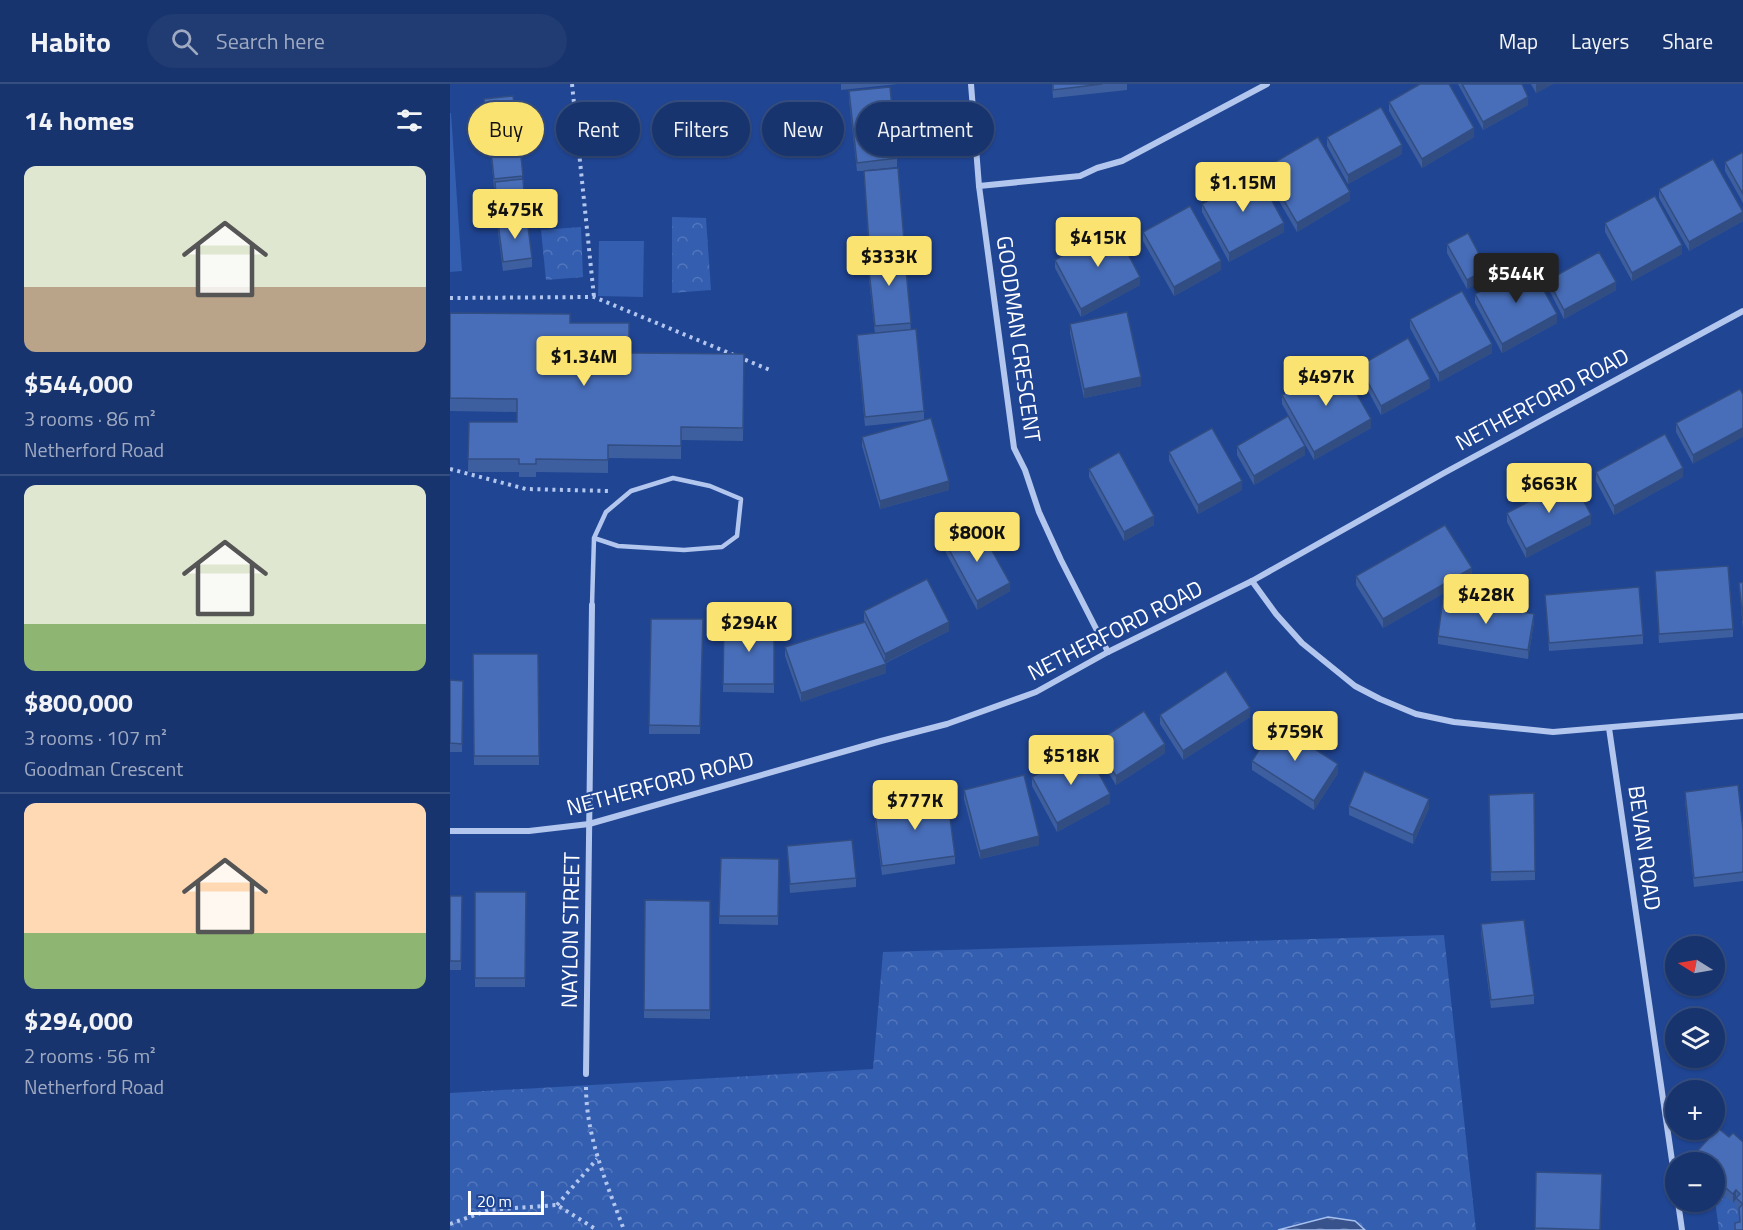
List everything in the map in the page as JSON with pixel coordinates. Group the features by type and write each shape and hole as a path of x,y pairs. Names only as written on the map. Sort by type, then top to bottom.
{"street":[{"name":"GOODMAN CRESCENT","path":"971,84 980,186 1014,448 1061,560 1108,652"},
{"path":"980,186 1080,176 1097,168 1122,161 1268,84"},
{"name":"NETHERFORD ROAD","path":"450,831 529,831 589,824 947,724 1036,692 1108,652 1252,581 1444,473 1743,311"},
{"path":"1252,581 1276,614 1302,643 1355,686 1416,714 1454,722 1553,732 1743,716"},
{"name":"NAYLON STREET","path":"586,1074 592,605"},
{"name":"BEVAN ROAD","path":"1609,728 1671,1152"},
{"path":"1679,1212 1682,1230"}],"lane":[{"path":"592,605 594,538 606,512 631,491 673,478 710,486 741,499 737,536 722,547 684,550 621,546 594,538"}],"path":[{"path":"572,84 594,297"},
{"path":"450,298 594,297 770,370"},
{"path":"450,469 526,489 609,491"},
{"path":"586,1074 586,1105 597,1159 624,1230"},
{"path":"557,1204 597,1159"},
{"path":"450,1224 489,1210 557,1204 597,1230"}],"green space":[{"path":"450,113 462,271 450,272"},
{"path":"672,217 706,218 711,290 672,293"},
{"path":"581,227 583,277 546,280 541,230"},
{"path":"599,241 644,241 643,297 598,296"},
{"path":"1444,935 1476,1230 450,1230 450,1093 873,1069 883,952"},
{"path":"1743,1170 1743,1230 1719,1230 1717,1212 1725,1212 1725,1171"}],"water":[{"path":"1328,1217 1355,1221 1365,1230 1278,1230"}],"building":[{"path":"1053,84 1102,84 1053,90"},
{"path":"1420,84 1449,84 1474,128 1422,159 1389,102"},
{"path":"1462,84 1522,84 1528,97 1483,122"},
{"path":"890,87 891,102 856,102 856,154 849,91"},
{"path":"513,96 514,102 484,102 484,99"},
{"path":"1381,107 1402,145 1348,175 1327,137"},
{"path":"1318,137 1350,192 1297,223 1265,168"},
{"path":"1743,152 1743,194 1725,162"},
{"path":"492,156 521,156 523,176 494,179"},
{"path":"856,156 897,156 897,158 857,163"},
{"path":"1713,159 1743,212 1689,242 1659,189"},
{"path":"898,168 904,241 869,244 864,171"},
{"path":"1257,173 1284,223 1229,253 1202,204"},
{"path":"523,179 526,217 498,220 495,182"},
{"path":"1655,196 1682,245 1632,273 1605,223"},
{"path":"1190,206 1221,261 1174,287 1143,232"},
{"path":"527,219 532,258 503,262 498,223"},
{"path":"1114,227 1140,277 1081,309 1055,260"},
{"path":"1468,233 1487,269 1467,280 1447,244"},
{"path":"904,248 911,323 875,326 867,252"},
{"path":"1599,252 1616,282 1564,310 1548,280"},
{"path":"1529,264 1557,314 1502,344 1475,294"},
{"path":"1462,291 1492,344 1439,373 1410,319"},
{"path":"1127,312 1141,377 1084,389 1070,324"},
{"path":"450,313 570,314 570,323 629,323 629,353 744,354 743,428 681,427 681,446 608,445 608,460 536,459 536,464 519,464 519,459 468,459 469,422 517,422 517,399 450,398"},
{"path":"916,329 924,411 865,417 857,335"},
{"path":"1408,338 1430,379 1381,406 1359,366"},
{"path":"1339,363 1371,419 1314,452 1282,395"},
{"path":"1740,389 1743,394 1743,428 1693,455 1676,423"},
{"path":"1288,416 1305,446 1254,476 1237,446"},
{"path":"931,418 949,481 880,501 862,437"},
{"path":"1212,428 1242,481 1198,505 1169,452"},
{"path":"1665,434 1683,468 1614,506 1596,472"},
{"path":"1119,452 1154,516 1124,532 1089,469"},
{"path":"1572,479 1591,515 1526,549 1507,513"},
{"path":"977,524 1010,583 977,601 945,542"},
{"path":"1445,525 1472,568 1383,619 1356,576"},
{"path":"1728,566 1733,629 1659,634 1655,571"},
{"path":"927,579 949,622 885,654 864,611"},
{"path":"1743,582 1743,621 1739,583"},
{"path":"1639,587 1643,635 1549,643 1545,595"},
{"path":"1443,599 1534,614 1528,650 1438,636"},
{"path":"651,619 703,619 700,726 649,725"},
{"path":"724,621 774,621 774,684 723,684"},
{"path":"865,622 886,664 801,693 785,647"},
{"path":"473,654 538,654 539,756 474,756"},
{"path":"1226,671 1250,708 1183,751 1160,715"},
{"path":"450,680 463,681 462,744 450,743"},
{"path":"1144,711 1165,744 1116,776 1095,743"},
{"path":"1276,724 1338,764 1314,801 1252,761"},
{"path":"1085,748 1110,794 1057,823 1032,777"},
{"path":"1364,771 1429,799 1413,835 1349,806"},
{"path":"1024,775 1039,836 980,851 964,790"},
{"path":"1738,785 1743,830 1743,872 1694,878 1685,792"},
{"path":"1534,793 1535,871 1491,872 1489,795"},
{"path":"947,795 955,856 882,866 874,806"},
{"path":"852,840 856,878 790,884 787,846"},
{"path":"721,858 779,859 778,916 719,916"},
{"path":"475,892 526,892 525,978 475,978"},
{"path":"450,896 462,896 461,961 450,961"},
{"path":"645,900 710,901 710,1010 644,1010"},
{"path":"1524,920 1534,995 1491,1000 1481,924"},
{"path":"1733,1133 1743,1142 1743,1204 1736,1198 1740,1194 1736,1190 1733,1194 1725,1187 1725,1152 1697,1152 1707,1140 1725,1140 1725,1134 1729,1137"},
{"path":"1536,1172 1602,1174 1600,1230 1535,1228"},
{"path":"1743,1204 1743,1230 1735,1230 1735,1223 1740,1222 1739,1208"}]}
